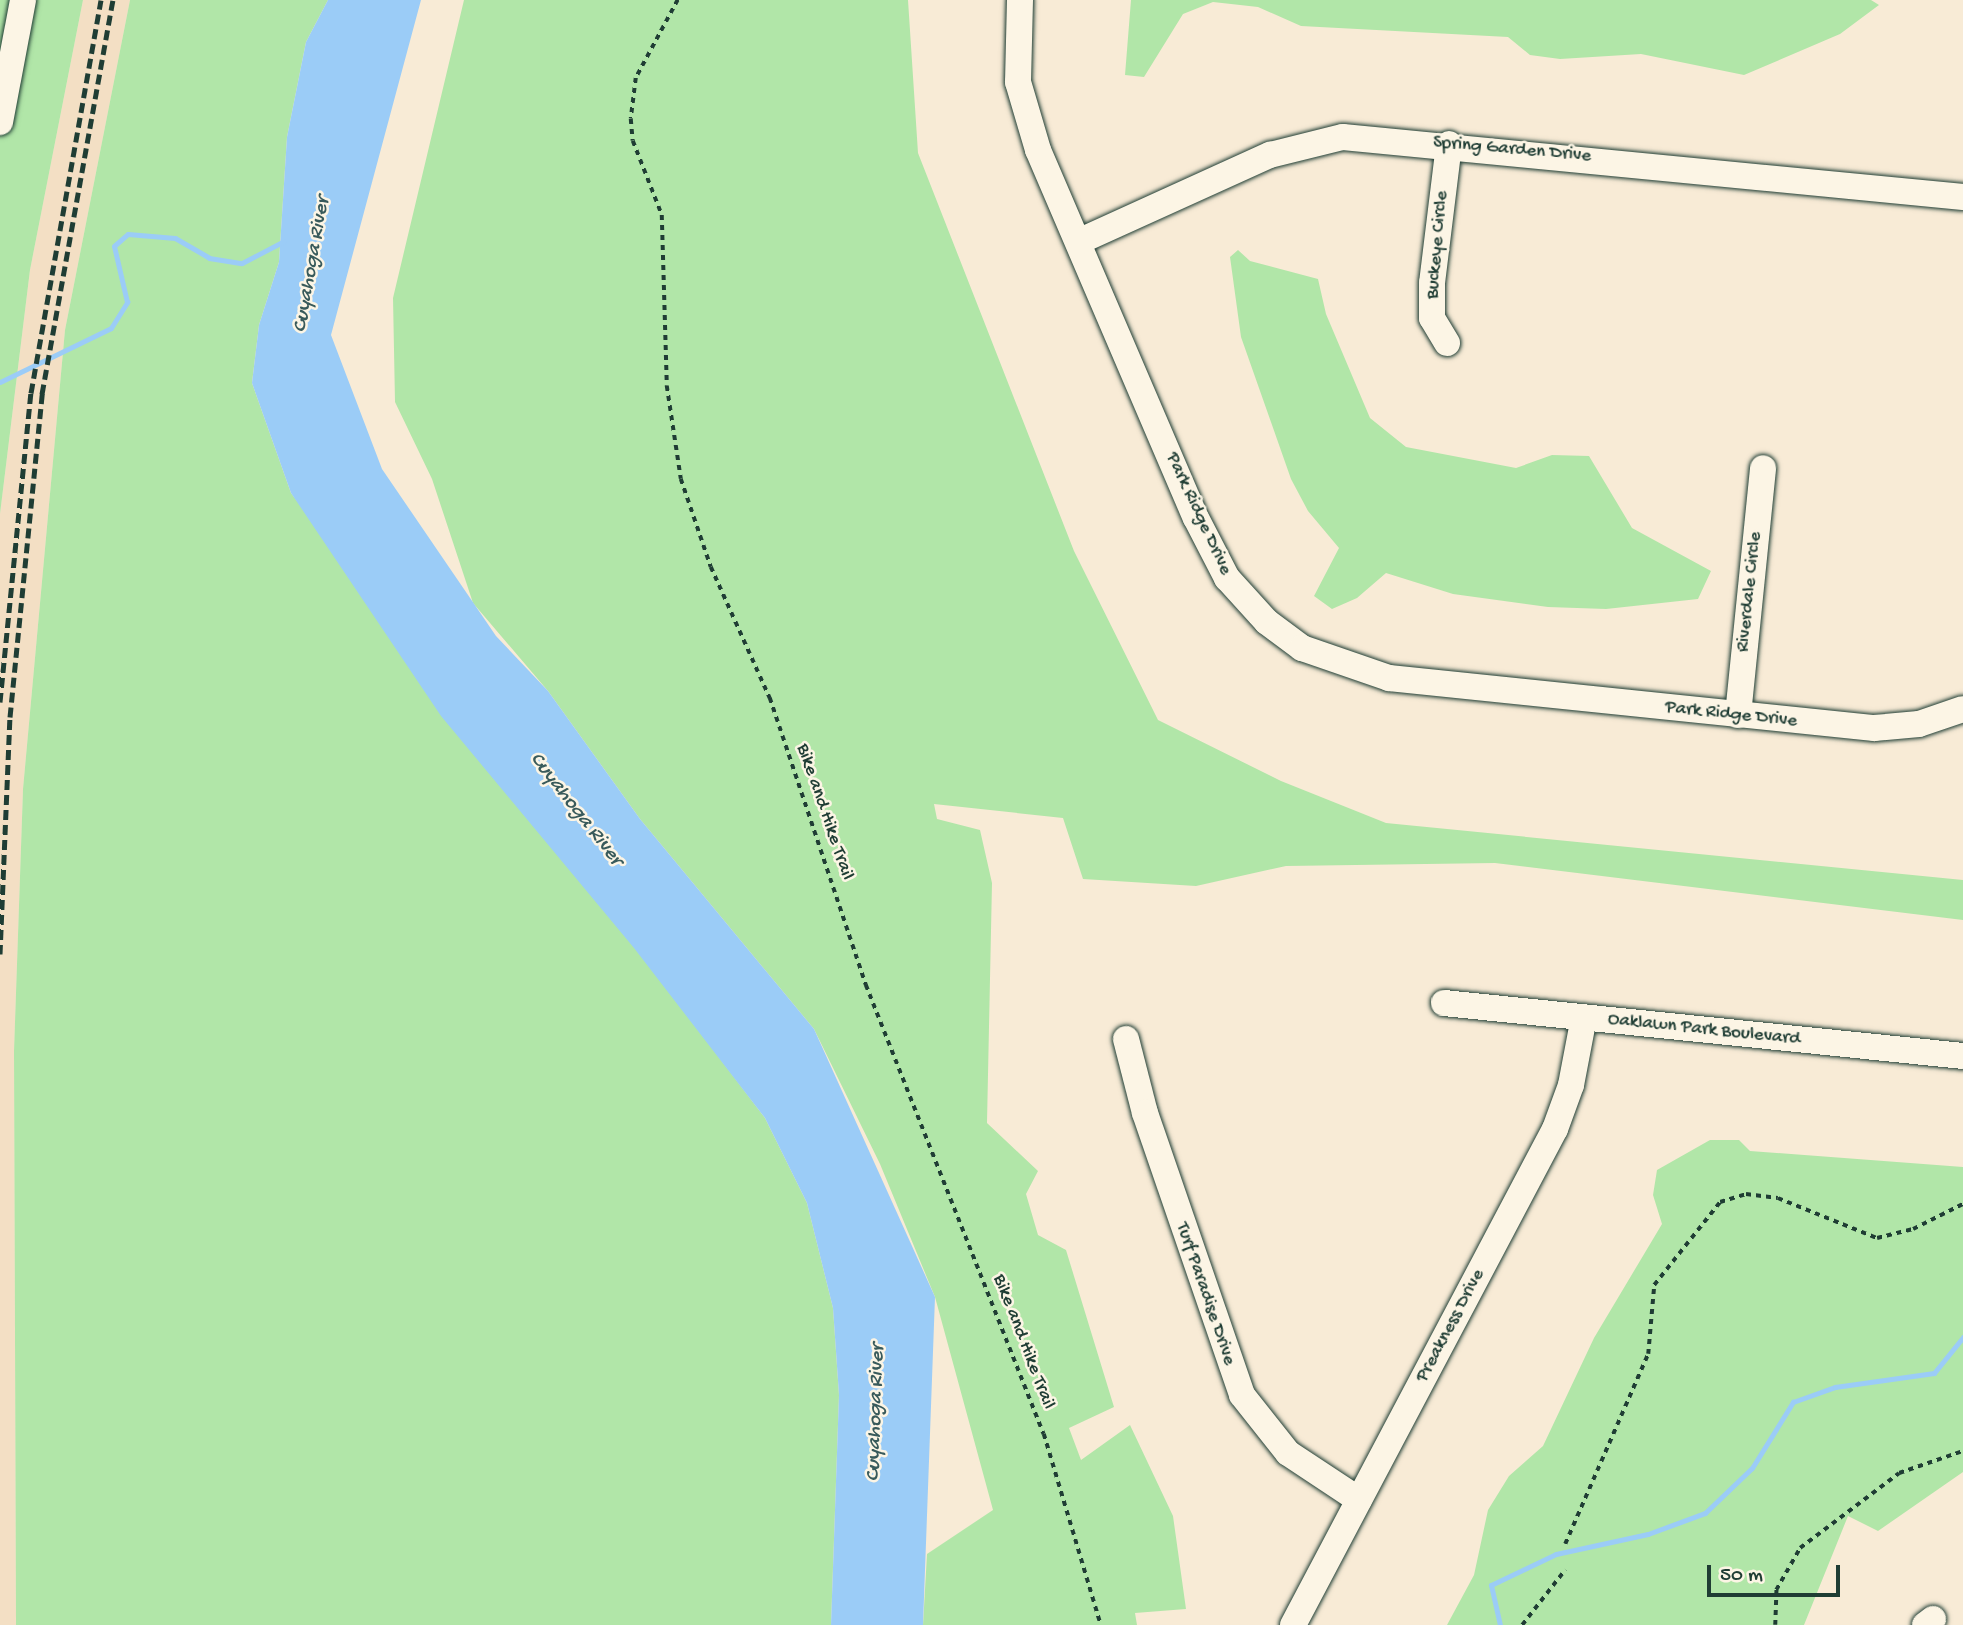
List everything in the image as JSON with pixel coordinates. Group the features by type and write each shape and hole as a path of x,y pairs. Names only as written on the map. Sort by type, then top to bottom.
{"street":[{"path":"0,122 23,0"},
{"name":"Park Ridge Drive","path":"1020,0 1018,82 1023,107 1196,518 1227,578 1253,608 1293,641 1389,678 1738,715 1874,728 1919,724 1963,709"},
{"name":"Spring Garden Drive","path":"1080,241 1190,188 1315,141 1371,137 1963,197"},
{"name":"Buckeye Circle","path":"1447,343 1432,318 1432,294 1449,144"},
{"name":"Riverdale Circle","path":"1738,715 1763,468"},
{"name":"Oaklawn Park Boulevard","path":"1444,1003 1963,1056"},
{"name":"Preakness Drive","path":"1293,1625 1555,1129 1571,1085 1584,1017"},
{"name":"Turf Paradise Drive","path":"1126,1040 1145,1113 1242,1395 1288,1453 1359,1500"}],"path":[{"name":"Bike and Hike Trail","path":"678,0 636,78 631,119 633,141 662,215 667,386 684,492 711,567 770,698 866,985 1044,1434 1101,1625"},
{"path":"1565,1544 1648,1354 1654,1285 1720,1202 1746,1194 1778,1198 1877,1238 1913,1229 1963,1204"},
{"path":"1775,1625 1776,1590 1800,1548 1899,1473 1963,1451"},
{"path":"1522,1625 1565,1570"}],"shaded area":[{"path":"83,0 130,0 65,330 23,789 14,1051 16,1625 0,1625 0,514 30,270"}],"green space":[{"path":"0,0 83,0 30,270 0,514"},
{"path":"130,0 328,0 306,42 287,137 279,262 259,325 252,383 291,493 765,1118 807,1203 833,1308 839,1395 831,1625 16,1625 14,1051 23,789 65,330"},
{"path":"464,0 908,0 918,153 1074,551 1158,720 1281,781 1386,823 1963,880 1963,920 1495,863 1286,866 1196,886 1083,879 1063,818 934,804 937,819 980,830 992,883 987,1123 1038,1171 1026,1194 1038,1235 1066,1250 1114,1407 1069,1428 1081,1460 1130,1425 1173,1516 1186,1609 1135,1613 1137,1625 923,1625 927,1554 993,1510 935,1297 880,1164 814,1029 640,819 548,691 473,603 432,479 395,402 393,298"},
{"path":"1131,0 1871,0 1879,5 1840,34 1744,75 1641,54 1560,59 1530,55 1508,37 1301,26 1258,7 1213,2 1183,14 1144,77 1125,75"},
{"path":"1238,250 1250,261 1318,279 1326,314 1370,418 1406,447 1516,468 1552,455 1589,456 1632,528 1711,571 1698,599 1606,609 1548,607 1453,594 1386,573 1357,598 1332,609 1314,596 1339,548 1308,511 1291,479 1241,337 1230,257"},
{"path":"1710,1140 1739,1140 1750,1151 1963,1167 1963,1472 1878,1531 1848,1516 1804,1625 1447,1625 1474,1575 1488,1510 1509,1476 1543,1446 1594,1338 1662,1224 1653,1195 1657,1170"}],"water":[{"name":"Cuyahoga River","path":"328,0 421,0 331,335 382,469 496,636 548,691 640,819 814,1029 935,1297 923,1625 831,1625 839,1395 833,1308 807,1203 765,1118 634,948 441,716 291,493 252,383 259,325 279,262 287,137 306,42"}],"waterway":[{"path":"0,382 111,328 127,302 114,246 128,234 175,238 209,258 242,263 284,241"},
{"path":"1500,1625 1491,1585 1556,1554 1648,1534 1705,1513 1752,1468 1793,1402 1835,1387 1934,1373 1963,1337"}],"railway":[{"path":"0,702 31,393 101,0"},
{"path":"0,954 10,717 42,394 113,0"}]}
